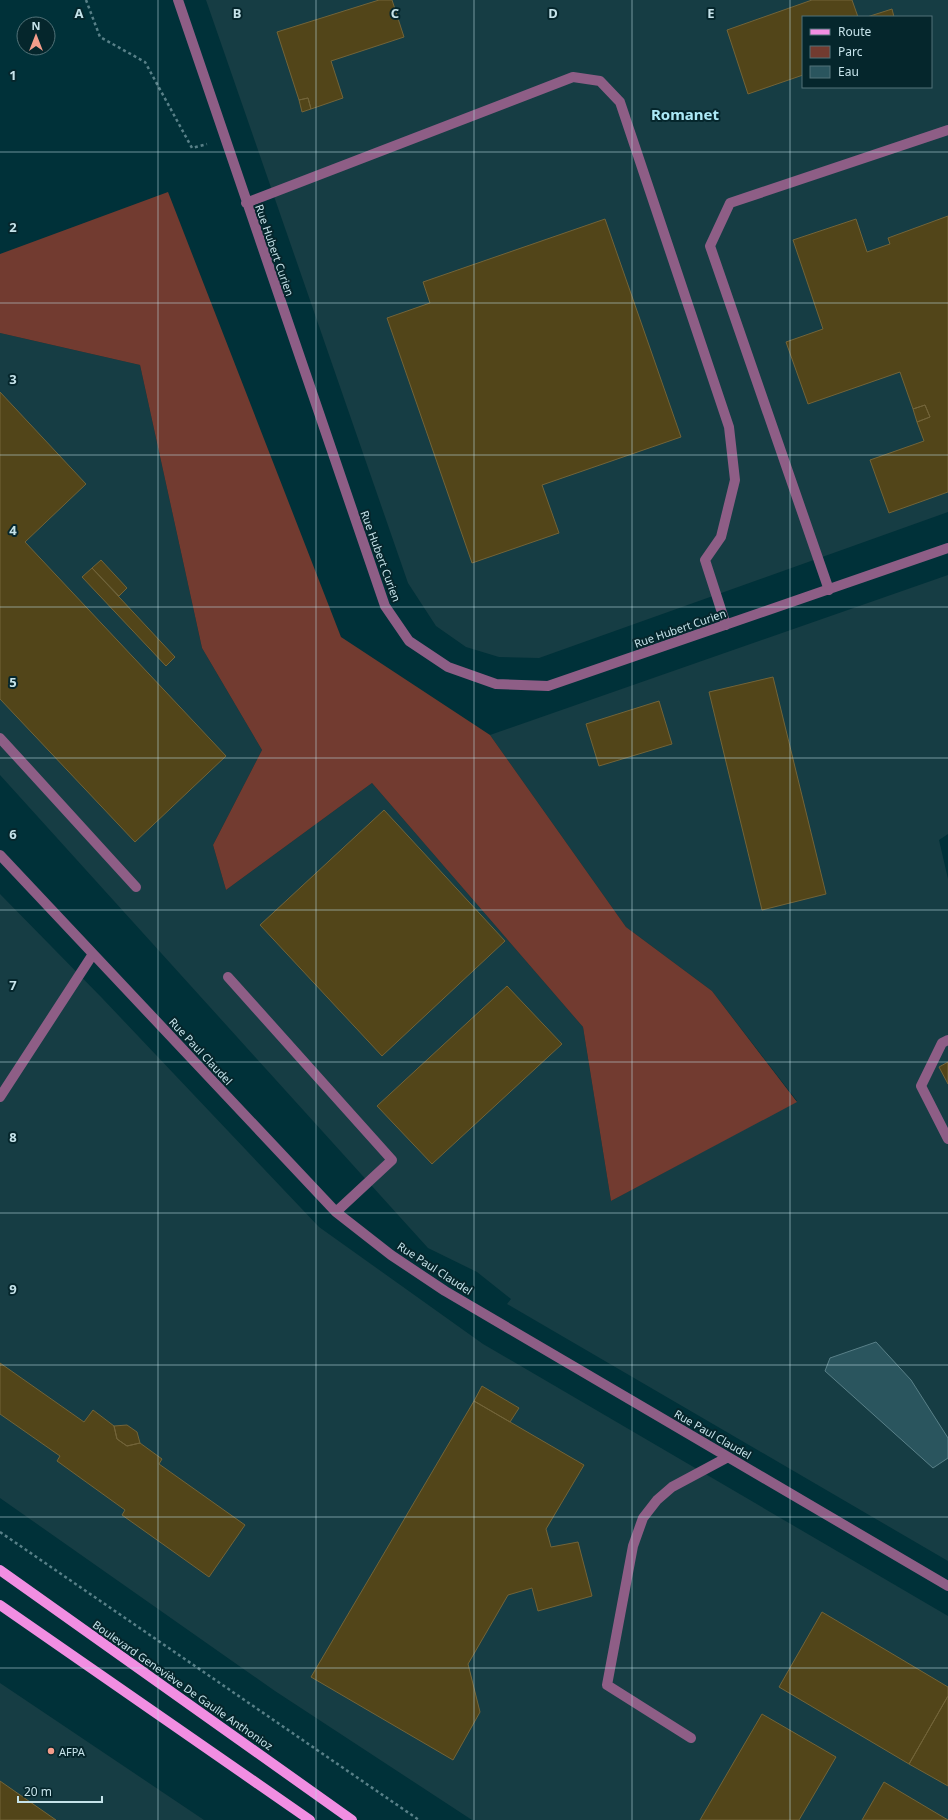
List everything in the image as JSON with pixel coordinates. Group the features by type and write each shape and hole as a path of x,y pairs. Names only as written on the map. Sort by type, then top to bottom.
{"main road":[{"name":"Boulevard Geneviève De Gaulle Anthonioz","path":"0,1570 352,1820"},
{"path":"0,1605 310,1820"}],"street":[{"name":"Rue Hubert Curien","path":"178,0 246,203 385,606 409,641 448,667 496,684 548,686 948,548"},
{"path":"246,203 572,77 600,81 620,102 729,427 735,480 721,537 705,560 726,625"},
{"path":"829,590 710,246 730,203 948,130"},
{"path":"0,738 136,886"},
{"name":"Rue Paul Claudel","path":"0,855 336,1212 391,1255 445,1291 948,1586"},
{"path":"0,1097 93,954"},
{"path":"228,977 392,1160 336,1212"},
{"path":"948,1040 942,1043 921,1086 948,1139"},
{"path":"691,1738 607,1685 633,1546 642,1518 657,1500 672,1487 728,1457"}],"path":[{"path":"86,0 100,37 145,62 192,148 224,138"},
{"path":"0,1532 419,1820"}],"shaded area":[{"path":"206,0 948,0 948,512 539,658 499,657 466,647 436,626 408,583"},
{"path":"0,333 140,365 202,648 262,750 213,845 226,890 372,783 583,1027 611,1201 797,1101 712,991 626,927 490,735 948,575 948,834 939,840 948,879 948,1561 507,1304 511,1299 477,1272 428,1248 0,775"},
{"path":"0,894 102,998 319,1227 483,1344 948,1616 948,1820 472,1820 275,1691 0,1498"},
{"name":"AFPA","path":"0,1683 204,1820 0,1820"}],"green space":[{"path":"168,192 341,637 490,735 626,927 712,991 797,1102 611,1201 583,1027 372,783 226,890 213,845 262,750 202,648 140,365 0,333 0,254"}],"water":[{"path":"876,1342 911,1380 948,1438 948,1458 933,1468 825,1371 830,1358"}],"building":[{"path":"379,0 392,0 404,37 331,61 343,98 311,109 308,98 299,100 277,32"},
{"path":"812,0 852,0 858,16 802,16 802,75 748,94 727,30"},
{"path":"892,9 894,16 870,16"},
{"path":"308,98 311,109 302,112 299,100"},
{"path":"948,216 948,492 889,513 870,460 924,441 917,422 930,417 925,405 913,409 900,372 808,404 786,342 823,329 793,240 856,219 867,252 890,244 888,238"},
{"path":"605,219 681,437 542,485 559,533 472,563 387,318 430,303 423,282"},
{"path":"0,392 86,484 25,542 226,756 135,842 0,699"},
{"path":"925,405 930,417 917,422 913,409"},
{"path":"101,560 127,588 119,596 92,568"},
{"path":"92,568 175,657 166,666 82,577"},
{"path":"773,677 826,894 762,910 709,692"},
{"path":"659,701 672,744 599,766 586,724"},
{"path":"384,810 505,941 382,1056 260,925"},
{"path":"507,986 562,1044 432,1164 377,1106"},
{"path":"948,1062 948,1084 939,1067"},
{"path":"0,1363 84,1422 93,1410 114,1426 117,1439 127,1446 140,1443 162,1459 159,1464 245,1525 209,1577 122,1515 125,1510 57,1461 60,1456 0,1414"},
{"path":"482,1386 519,1408 510,1422 474,1401"},
{"path":"474,1401 584,1465 546,1529 551,1547 578,1542 592,1596 538,1611 532,1588 508,1595 468,1664 480,1712 453,1760 311,1677"},
{"path":"127,1425 137,1432 140,1443 127,1446 117,1439 114,1426"},
{"path":"822,1612 948,1687 948,1696 909,1764 779,1687"},
{"path":"948,1696 948,1786 909,1764"},
{"path":"762,1714 836,1757 799,1820 700,1820"},
{"path":"0,1781 56,1820 0,1820"},
{"path":"884,1782 948,1820 862,1820"}],"place":[{"name":"AFPA","path":"51,1751"}],"district":[{"name":"Romanet","path":"685,114"}]}
